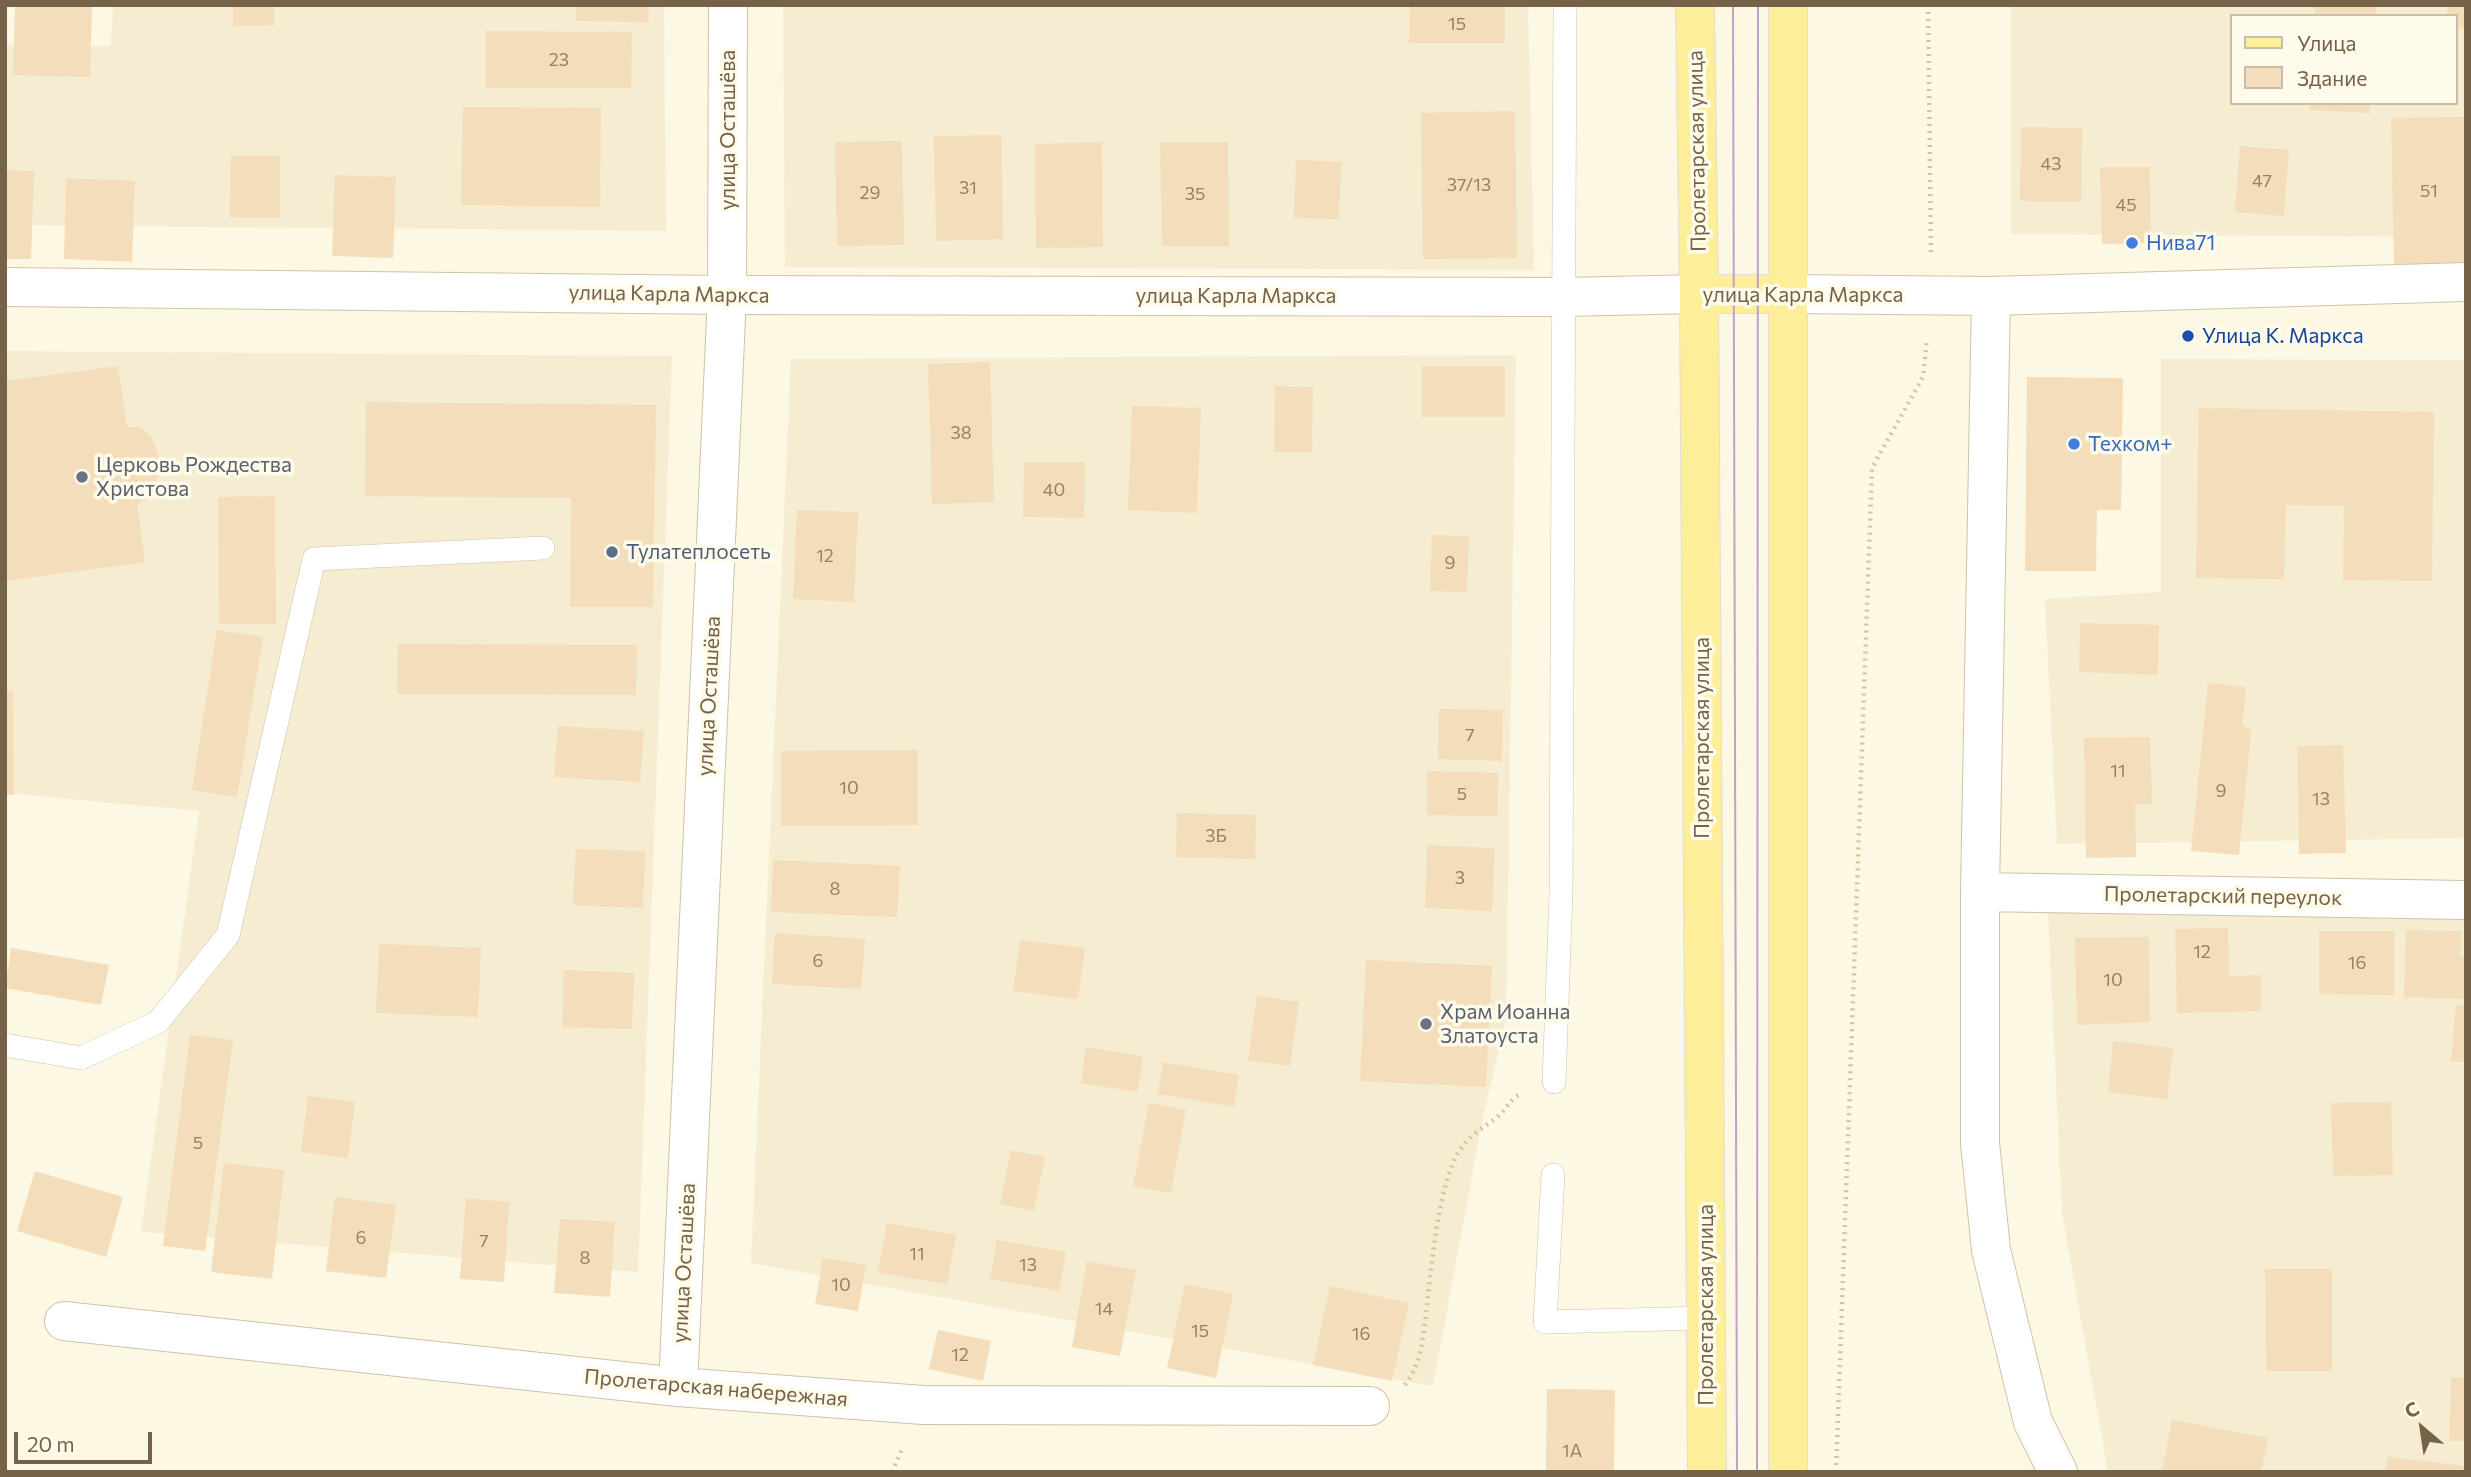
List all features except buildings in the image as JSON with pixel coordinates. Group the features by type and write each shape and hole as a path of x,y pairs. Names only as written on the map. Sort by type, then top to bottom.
{"main road":[{"name":"Пролетарская улица","path":"1695,5 1707,1472"},
{"path":"1788,5 1788,1472"},
{"name":"улица Карла Маркса","path":"1699,294 1789,294"}],"street":[{"name":"улица Осташёва","path":"678,1387 727,295 728,5"},
{"name":"улица Карла Маркса","path":"1789,294 1991,296 2466,282"},
{"name":"улица Карла Маркса","path":"5,287 727,295 1563,297 1699,294"},
{"path":"1991,296 1980,892 1980,1143 1991,1250 2033,1422 2058,1472"},
{"name":"Пролетарский переулок","path":"1980,892 2466,900"},
{"name":"Пролетарская набережная","path":"64,1321 678,1387 923,1405 1370,1406"}],"lane":[{"path":"1554,1082 1561,894 1565,5"},
{"path":"5,1045 81,1058 158,1022 229,935 314,559 543,548"},
{"path":"1553,1175 1545,1322 1706,1318"}],"path":[{"path":"1836,1472 1872,468 1923,377 1931,296 1928,5"},
{"path":"1370,1406 1405,1385 1415,1371 1422,1342 1432,1259 1447,1179 1457,1155 1472,1135 1500,1115 1513,1097 1554,1082"}],"shaded area":[{"path":"113,5 664,5 666,231 5,225 5,45 111,46"},
{"path":"783,5 1528,5 1534,270 785,267"},
{"path":"2011,5 2466,5 2466,237 2011,234"},
{"path":"5,351 672,356 638,1272 141,1232 199,811 5,793"},
{"path":"1516,355 1506,1021 1483,1117 1433,1386 751,1263 791,359"},
{"path":"2161,359 2466,360 2466,838 2057,844 2045,599 2161,592"},
{"path":"2048,910 2466,912 2466,1472 2108,1472 2062,1213"}],"tram line":[{"path":"1733,5 1737,1472"},
{"path":"1757,1472 1758,5"}],"place":[{"name":"Нива71","path":"2132,243"},
{"name":"Улица К. Маркса","path":"2188,336"},
{"name":"Техком+","path":"2074,444"},
{"name":"Церковь Рождества Христова","path":"82,477"},
{"name":"Тулатеплосеть","path":"612,552"},
{"name":"Храм Иоанна Златоуста","path":"1426,1024"}]}
